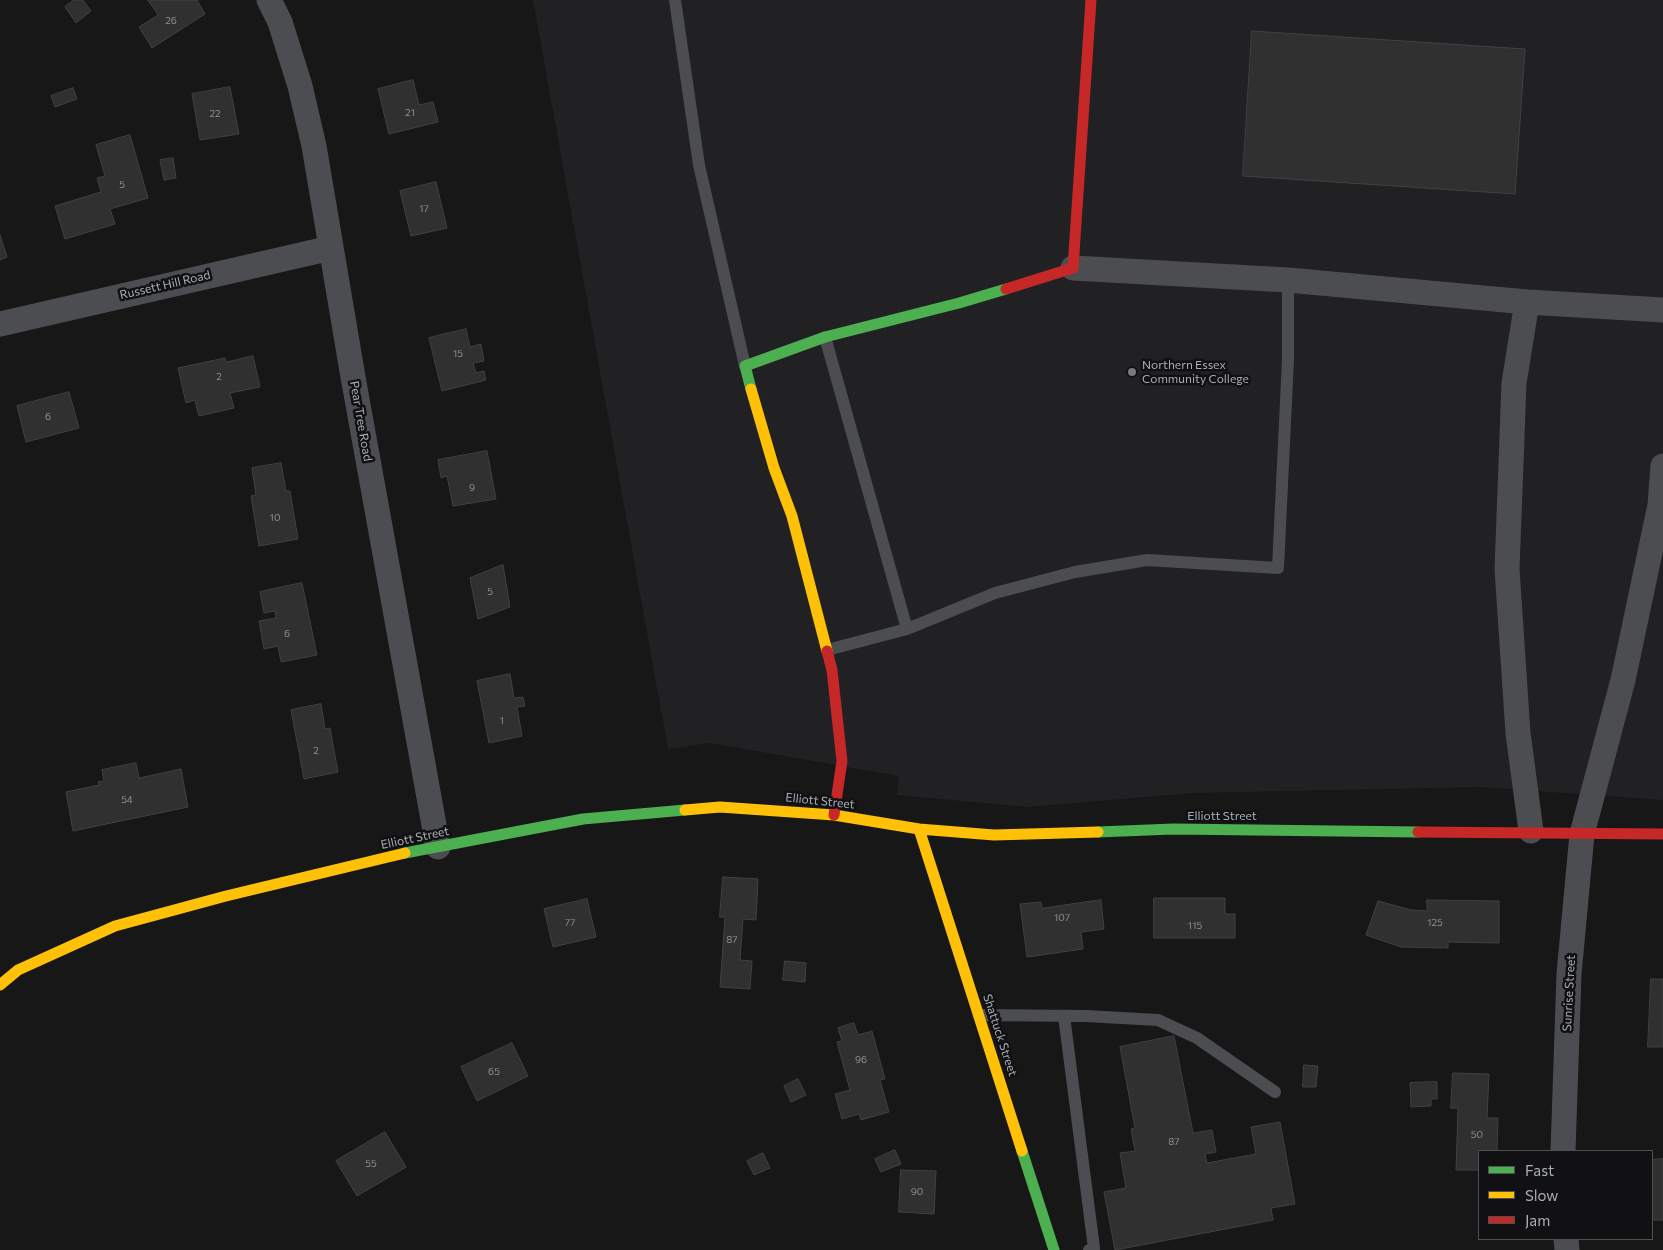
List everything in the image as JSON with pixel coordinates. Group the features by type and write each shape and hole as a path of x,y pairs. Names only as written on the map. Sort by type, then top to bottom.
{"street":[{"name":"Pear Tree Road","path":"269,0 280,22 300,86 314,146 438,847"},
{"path":"1073,268 1091,0"},
{"name":"Russett Hill Road","path":"0,324 331,248"},
{"path":"834,815 842,760 832,670 792,516 774,468 745,366 825,337 959,304 1073,268 1288,280 1527,302 1663,310"},
{"path":"1527,302 1514,383 1507,570 1518,733 1531,831"},
{"name":"Sunrise Street","path":"1563,1150 1569,974 1582,834 1623,680 1660,505 1663,466"},
{"name":"Elliott Street","path":"0,985 18,970 115,926 226,896 438,847 583,820 720,807 834,815 919,829 994,835 1172,829 1531,831 1582,834 1663,834"},
{"name":"Shattuck Street","path":"919,829 1054,1250"}],"lane":[{"path":"675,0 699,165 745,366"},
{"path":"827,650 907,629 995,593 1075,572 1147,560 1278,568 1288,359 1288,280"},
{"path":"825,337 907,629"},
{"path":"0,972 18,970"},
{"path":"980,1015 1158,1020 1196,1038 1274,1092"},
{"path":"1064,1016 1094,1248 1089,1250"}],"shaded area":[{"name":"Northern Essex Community College","path":"533,0 1663,0 1663,800 1480,787 1193,793 1028,807 897,795 899,776 710,743 668,749"}],"building":[{"path":"74,0 83,0 91,11 76,23 65,7"},
{"path":"148,0 197,0 205,14 152,48 139,27 158,15"},
{"path":"1252,31 1525,49 1515,194 1243,176"},
{"path":"413,80 419,105 433,102 438,122 389,134 378,89"},
{"path":"230,87 239,134 200,140 192,94"},
{"path":"73,88 77,99 55,107 51,96"},
{"path":"130,135 148,198 110,209 115,224 65,239 55,206 101,192 97,178 105,176 96,145"},
{"path":"173,158 176,178 164,180 160,160"},
{"path":"436,182 447,228 411,236 400,191"},
{"path":"0,235 7,257 0,260"},
{"path":"466,329 470,347 481,344 484,361 473,363 476,373 484,371 486,380 442,391 429,338"},
{"path":"253,356 260,387 230,393 234,408 199,416 195,400 186,403 178,368 225,358 226,362"},
{"path":"69,392 79,428 26,442 17,406"},
{"path":"487,451 496,499 453,506 447,476 441,478 438,460"},
{"path":"281,463 286,491 290,491 298,539 259,546 251,496 256,495 252,468"},
{"path":"503,565 510,607 478,619 470,578"},
{"path":"302,583 317,655 281,662 278,646 264,649 259,621 276,618 275,611 264,613 260,592"},
{"path":"510,674 514,698 523,697 525,706 517,707 522,736 489,743 477,681"},
{"path":"321,704 325,729 330,728 338,772 304,779 291,710"},
{"path":"136,763 139,778 181,769 188,807 73,831 66,792 99,785 98,782 104,781 102,770"},
{"path":"723,877 758,879 756,920 743,919 740,960 752,961 750,989 720,987 725,917 720,917"},
{"path":"1154,898 1225,898 1225,914 1235,914 1235,938 1154,938"},
{"path":"587,899 596,937 553,947 544,909"},
{"path":"1101,900 1104,929 1081,932 1083,949 1027,957 1020,904 1041,902 1042,908"},
{"path":"1427,900 1499,901 1499,943 1448,942 1448,948 1401,947 1366,935 1378,901 1411,910 1427,911"},
{"path":"785,961 806,963 805,982 783,980"},
{"path":"1651,979 1663,979 1663,1047 1648,1047"},
{"path":"854,1023 858,1035 872,1031 885,1079 880,1080 889,1112 861,1120 859,1114 842,1119 835,1094 850,1090 837,1042 842,1041 838,1028"},
{"path":"1174,1036 1193,1133 1212,1130 1216,1152 1205,1154 1207,1163 1256,1154 1251,1127 1280,1122 1295,1204 1271,1208 1273,1220 1115,1250 1104,1192 1126,1188 1120,1153 1135,1151 1131,1129 1135,1128 1120,1047"},
{"path":"512,1043 528,1076 477,1101 461,1067"},
{"path":"1304,1065 1318,1066 1316,1087 1303,1087"},
{"path":"1453,1073 1489,1074 1487,1118 1498,1118 1497,1150 1478,1150 1478,1170 1456,1170 1458,1108 1451,1108"},
{"path":"798,1079 806,1095 791,1102 784,1086"},
{"path":"1437,1082 1437,1099 1431,1099 1431,1106 1411,1107 1410,1083"},
{"path":"385,1132 406,1167 357,1196 336,1161"},
{"path":"895,1150 901,1164 881,1172 875,1159"},
{"path":"763,1153 770,1168 754,1175 747,1161"},
{"path":"1663,1159 1663,1220 1653,1220 1653,1160"},
{"path":"901,1170 936,1171 934,1214 899,1212"}],"traffic: fast":[{"path":"751,389 745,366 825,337 1006,289"},
{"path":"405,853 583,819 685,810"},
{"path":"1098,832 1173,829 1418,832"},
{"path":"1022,1151 1054,1250"}],"traffic: slow":[{"path":"751,389 774,468 792,516 827,651"},
{"path":"685,810 720,807 834,815 919,829 994,835 1098,832"},
{"path":"919,829 1022,1151"},
{"path":"0,985 18,970 115,926 226,896 405,853"}],"traffic: jam":[{"path":"1006,289 1073,268 1091,0"},
{"path":"827,651 832,670 842,761 834,815"},
{"path":"1418,832 1663,834"}],"place":[{"name":"Northern Essex Community College","path":"1132,372"}]}
